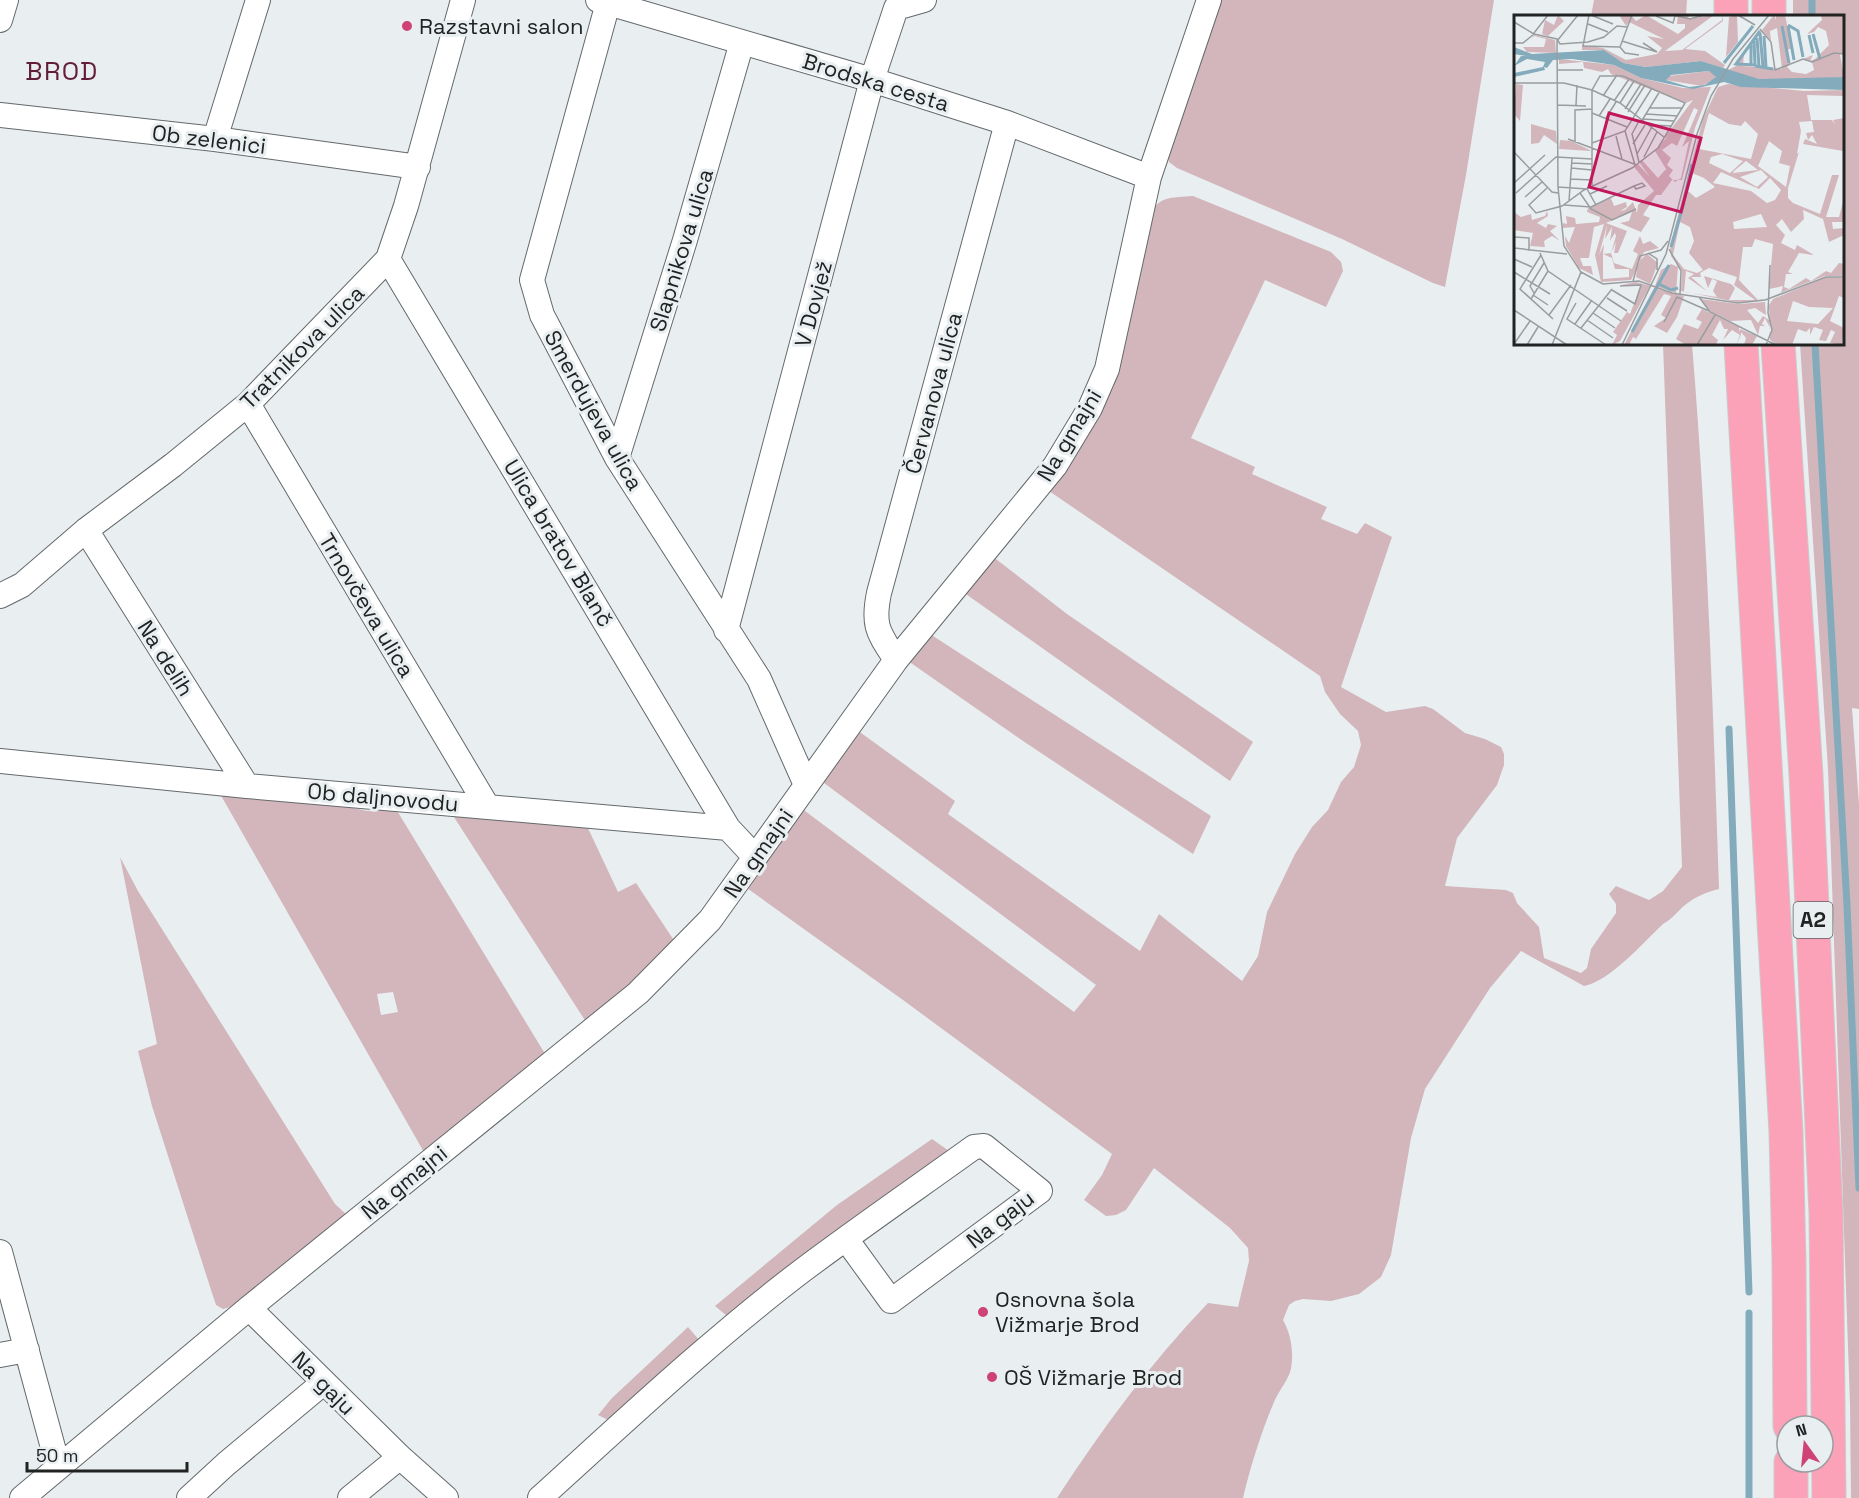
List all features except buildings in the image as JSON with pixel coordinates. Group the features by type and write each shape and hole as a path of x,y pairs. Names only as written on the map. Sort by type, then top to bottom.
{"highway":[{"name":"A2","path":"1741,345 1786,1132 1790,1414"},
{"name":"A2","path":"1778,345 1806,775 1825,1202 1830,1415 1829,1498"},
{"path":"1791,1474 1791,1498"}],"street":[{"path":"0,20 6,0"},
{"path":"215,139 258,0"},
{"name":"Tratnikova ulica","path":"0,596 22,585 86,530 248,404 388,259 418,167 463,0"},
{"name":"V Dovjež","path":"726,630 872,80 896,8 924,0"},
{"name":"Na gmajni","path":"22,1498 249,1308 638,993 710,920 896,660 1055,466 1090,408 1107,369 1149,177 1209,0"},
{"name":"Brodska cesta","path":"603,2 641,7 742,42 1007,123 1149,177"},
{"name":"Smerdujeva ulica","path":"603,2 532,280 542,315 616,458 759,679 806,784"},
{"name":"Slapnikova ulica","path":"616,458 685,240 742,42"},
{"name":"Ob zelenici","path":"0,116 215,139 418,167"},
{"name":"Červanova ulica","path":"896,660 879,632 875,613 1007,123"},
{"name":"Ulica bratov Blanč","path":"388,259 728,828"},
{"name":"Trnovčeva ulica","path":"248,404 487,806"},
{"name":"Na delih","path":"86,530 247,786"},
{"name":"Ob daljnovodu","path":"0,761 247,786 728,828"},
{"path":"728,828 754,857"},
{"name":"Na gaju","path":"540,1498 676,1375 802,1271 846,1239 974,1147 984,1146 1040,1191 891,1301 846,1239"},
{"path":"0,1252 58,1466"},
{"name":"Na gaju","path":"249,1308 323,1383 446,1498"},
{"path":"0,1355 27,1350"},
{"path":"189,1498 323,1383"},
{"path":"350,1498 400,1457"}],"shaded area":[{"path":"1217,0 1494,0 1466,175 1445,287 1342,239 1177,168 1169,162 1167,153"},
{"path":"1594,0 1687,0 1686,15 1591,15"},
{"path":"1793,0 1859,0 1859,709 1852,708 1859,804 1859,1498 1851,1498 1850,1405 1828,769 1800,345 1844,345 1844,15 1793,15"},
{"path":"1193,196 1331,252 1341,262 1343,271 1326,307 1265,280 1191,438 1255,467 1252,474 1327,507 1321,519 1357,534 1365,523 1392,537 1341,687 1386,712 1425,706 1433,709 1465,733 1501,747 1504,754 1504,765 1497,785 1457,838 1445,886 1506,890 1513,893 1517,903 1539,927 1544,958 1581,973 1587,968 1591,949 1616,913 1616,904 1609,894 1616,886 1649,900 1663,891 1682,867 1663,345 1692,345 1706,548 1719,889 1689,902 1626,960 1594,983 1584,986 1521,951 1490,988 1425,1089 1411,1138 1391,1255 1381,1277 1359,1294 1331,1301 1303,1299 1289,1305 1283,1320 1291,1343 1291,1369 1265,1425 1243,1498 1057,1498 1128,1397 1187,1325 1208,1303 1238,1307 1249,1261 1248,1248 1230,1228 1154,1168 1126,1210 1116,1215 1106,1216 1084,1200 1102,1175 1112,1154 744,886 801,808 1074,1012 1096,985 820,780 857,730 955,801 948,814 1140,951 1159,914 1242,981 1258,956 1267,912 1295,854 1312,827 1328,810 1341,782 1354,767 1361,745 1358,731 1340,714 1325,692 1320,676 1049,491 1113,388 1148,219 1160,202 1171,198"},
{"path":"992,556 1067,614 1253,742 1230,781 963,592"},
{"path":"930,634 1211,816 1193,854 908,661"},
{"path":"219,792 321,801 367,811 396,809 547,1057 425,1154","holes":["393,992 398,1012 381,1015 377,994"]},
{"path":"452,814 586,824 618,892 636,883 675,942 588,1025"},
{"path":"120,857 138,891 335,1204 347,1215 230,1307 223,1309 216,1305 212,1293 152,1106 138,1051 157,1044"},
{"path":"932,1139 952,1153 727,1316 715,1306 837,1205"},
{"path":"688,1327 700,1341 618,1414 608,1420 598,1415 612,1398"}],"waterway":[{"path":"1812,0 1812,15"},
{"path":"1815,345 1847,905 1859,1188"},
{"path":"1729,729 1749,1292"},
{"path":"1749,1313 1749,1498"}],"place":[{"name":"Razstavni salon","path":"407,26"},
{"name":"Osnovna šola Vižmarje Brod","path":"983,1312"},
{"name":"OŠ Vižmarje Brod","path":"992,1377"}],"district":[{"name":"BROD","path":"62,71"}]}
